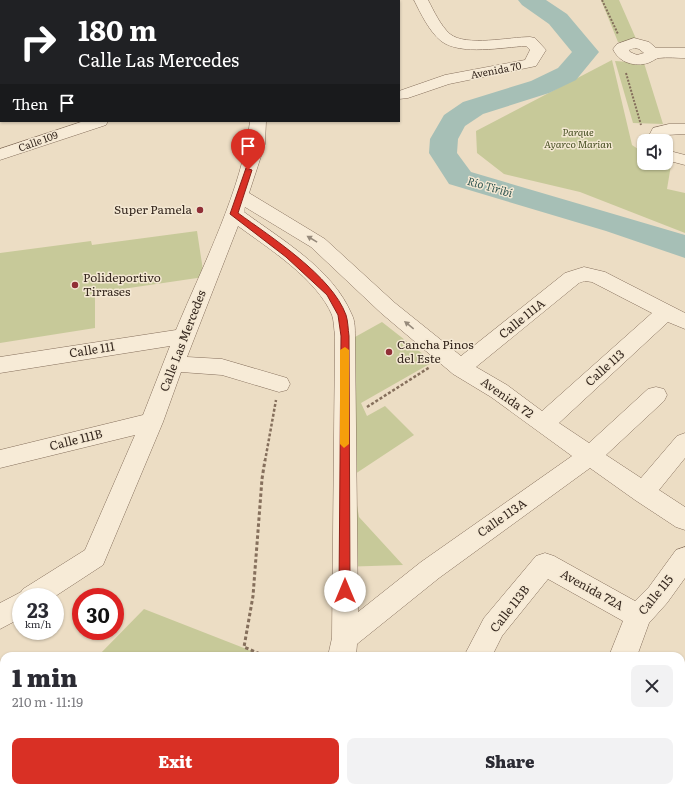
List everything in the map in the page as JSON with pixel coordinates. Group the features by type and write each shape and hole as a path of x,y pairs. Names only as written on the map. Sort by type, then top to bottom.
{"street":[{"name":"Avenida 70","path":"402,95 445,80 531,63 538,50 530,41 474,45 450,40 435,25 420,0"},
{"path":"652,53 685,53"},
{"name":"Calle 109","path":"0,155 49,129 94,122"},
{"name":"Calle Las Mercedes","path":"46,588 94,557 152,422 184,336 237,205 256,144 258,122"},
{"path":"657,134 658,132 670,129 685,129"},
{"path":"673,157 685,160"},
{"path":"237,205 330,294 342,315 345,336 343,647"},
{"name":"Avenida 72","path":"237,205 318,243 388,308 454,362 500,391 543,424 591,455 685,520"},
{"name":"Calle 111A","path":"454,362 572,278 584,274 598,277 666,312"},
{"path":"666,312 685,322"},
{"name":"Calle 113","path":"543,424 666,312"},
{"name":"Calle 111","path":"0,365 184,336"},
{"path":"174,364 222,367 279,384"},
{"name":"Calle 113A","path":"343,647 430,570 591,455 656,395"},
{"name":"Calle 111B","path":"0,459 152,422"},
{"path":"644,493 685,442"},
{"name":"Calle 115","path":"624,652 638,616 658,595 685,558"},
{"name":"Avenida 72A","path":"546,564 638,616"},
{"name":"Calle 113B","path":"480,652 493,627 546,564"},
{"path":"0,617 12,610"}],"path":[{"path":"602,0 619,36"},
{"path":"624,66 641,125"},
{"path":"366,407 454,362"},
{"path":"256,652 244,647 253,596 262,479 279,384"}],"green space":[{"path":"601,0 619,0 637,41 618,42"},
{"name":"Parque Ayarco Marian","path":"612,60 632,145 637,148 637,170 670,170 667,189 685,193 685,233 580,192 504,174 477,153 476,131"},
{"path":"615,61 644,63 663,124 633,123"},
{"name":"Polideportivo Tirrases","path":"197,231 204,277 95,293 95,328 0,343 0,253 91,241 92,245"},
{"path":"382,322 433,362 361,403 367,416 385,406 414,435 352,476 359,517 403,565 339,567 346,342"},
{"path":"144,609 254,652 102,652 114,640 124,640 124,629"}],"waterway":[{"name":"Río Tiribí","path":"530,0 558,19 586,52 567,74 540,87 473,108 454,121 444,139 443,153 460,178 617,224 679,244 685,248"}],"slow traffic":[{"path":"344,444 345,350"}],"place":[{"name":"Super Pamela","path":"200,210"},
{"name":"Polideportivo Tirrases","path":"75,285"},
{"name":"Cancha Pinos del Este","path":"389,352"}],"route":[{"path":"248,170 234,214 289,255 312,276 330,294 342,315 345,336 345,591"}]}
